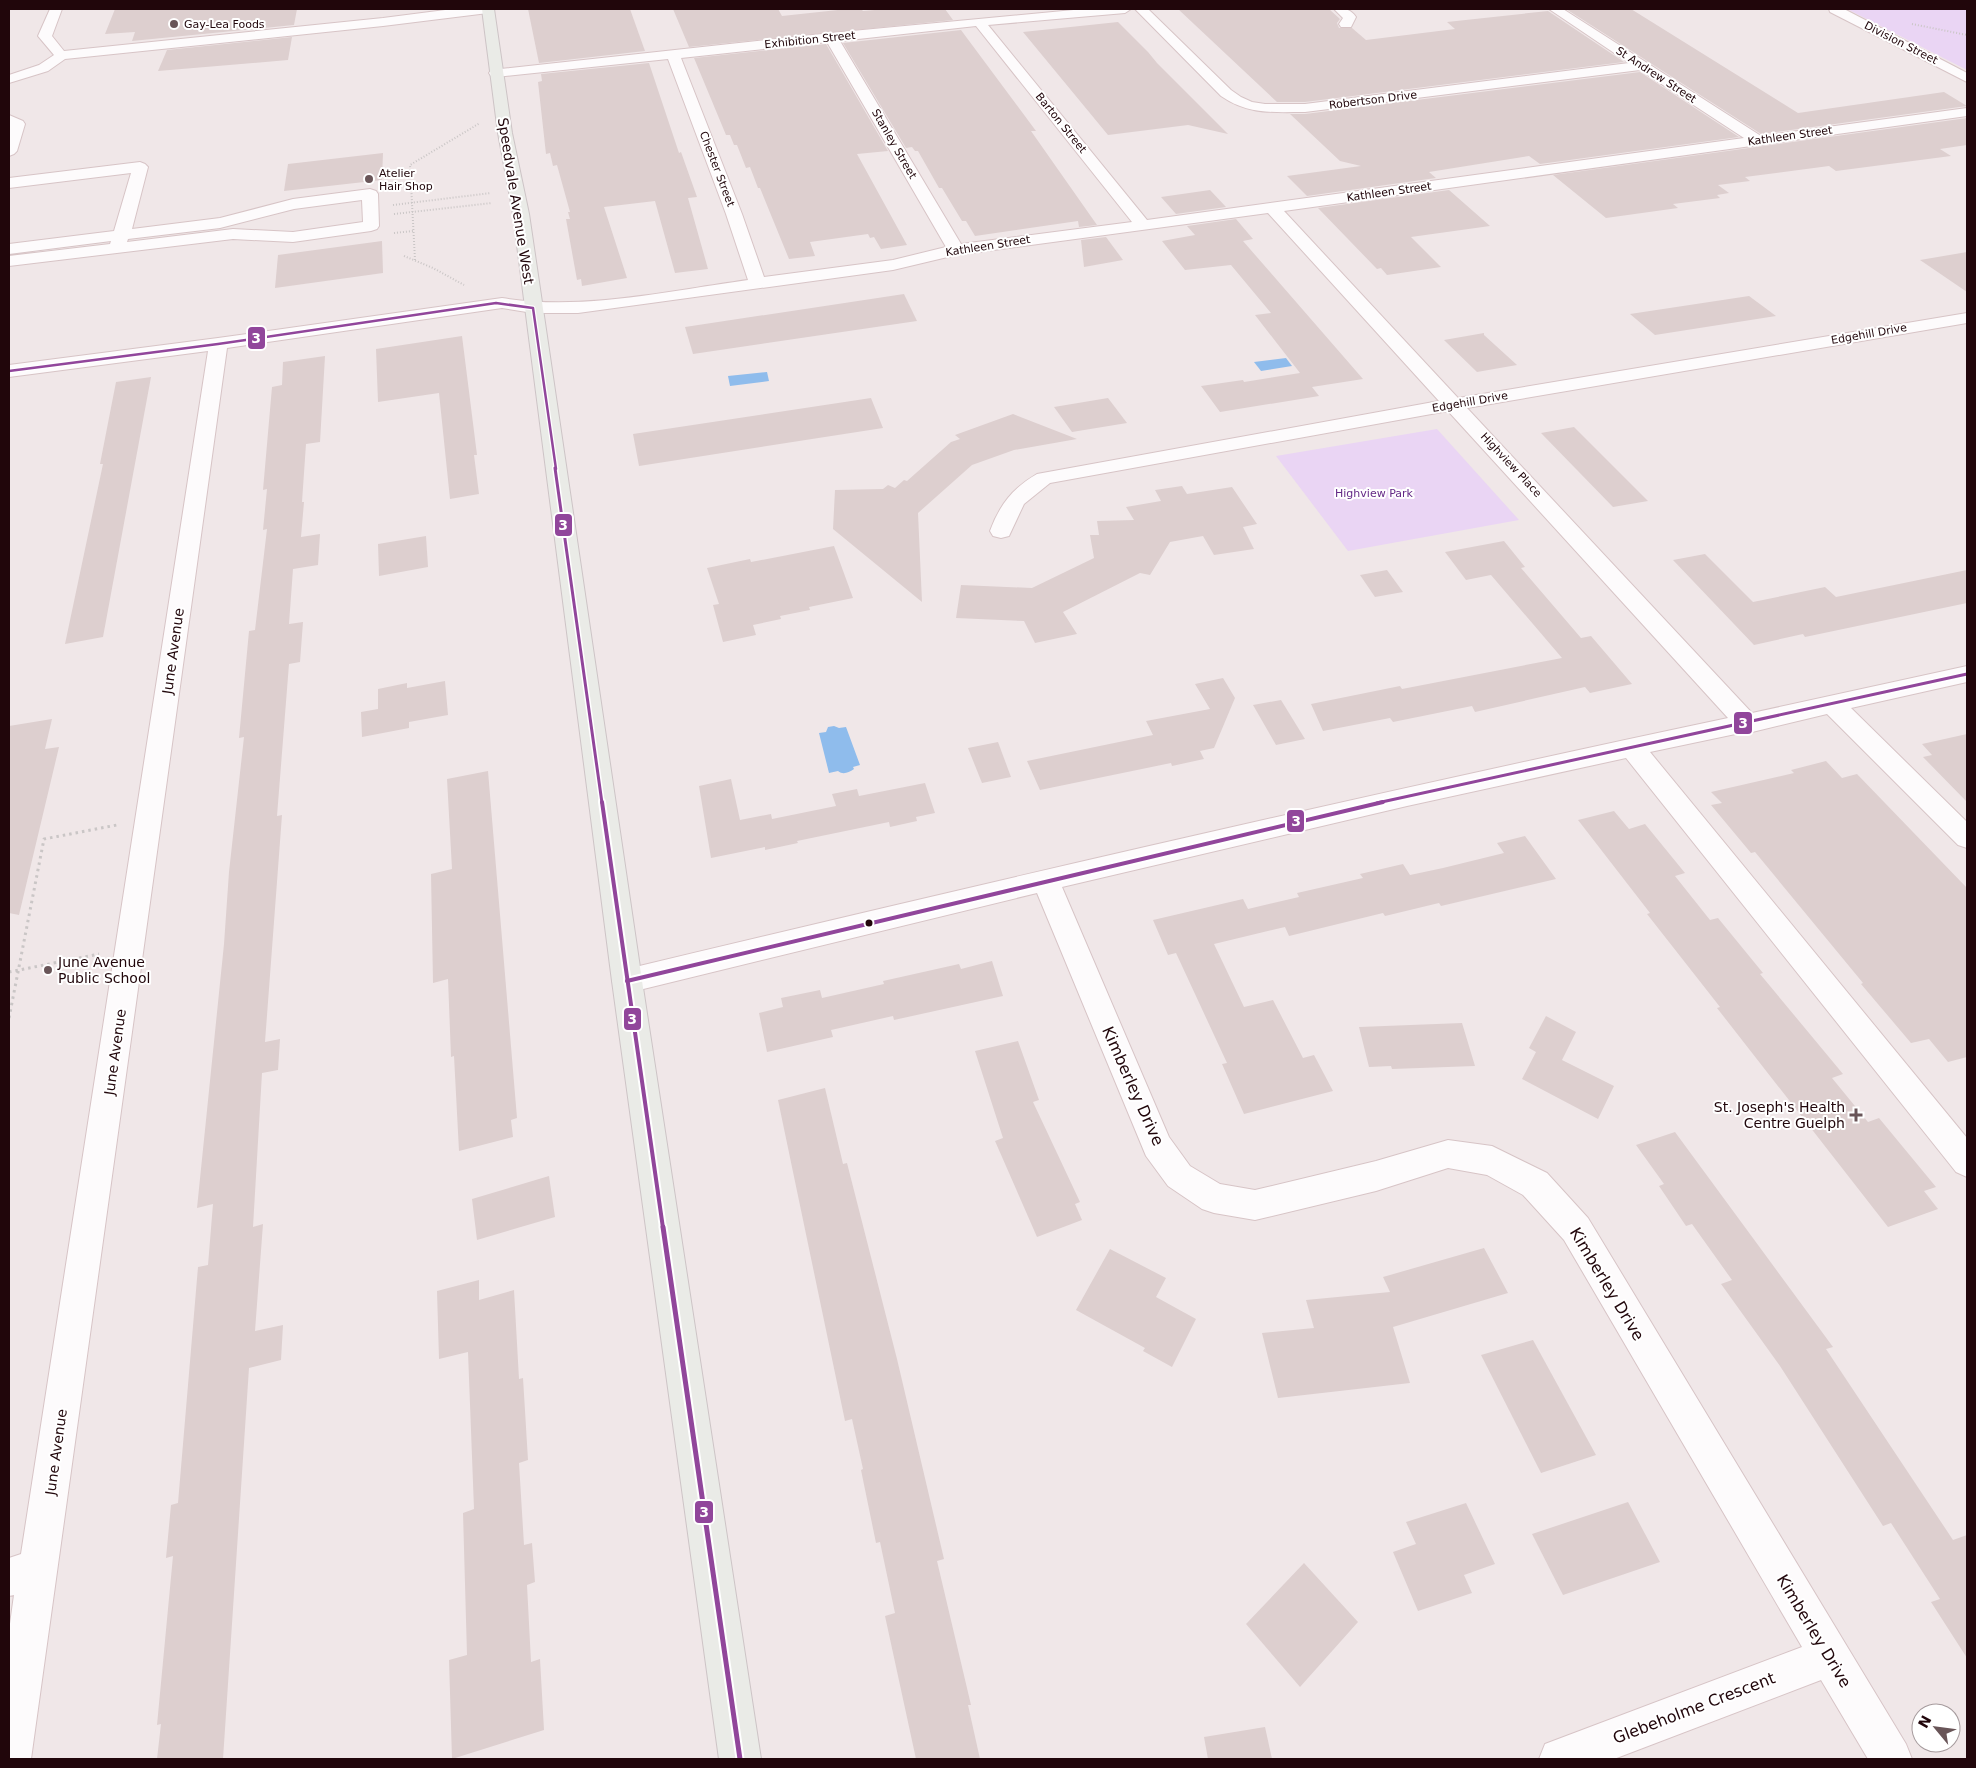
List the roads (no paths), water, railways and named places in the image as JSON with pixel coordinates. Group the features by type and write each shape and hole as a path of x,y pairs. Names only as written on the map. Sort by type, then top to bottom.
{"main road":[{"name":"Speedvale Avenue West","path":"488,9 502,111 521,214 627,981 740,1759"}],"street":[{"path":"56,9 45,36 61,55"},
{"path":"9,79 38,70 56,61 61,55 383,15 420,16 488,9"},
{"name":"Exhibition Street","path":"496,73 831,37 984,17 1125,9"},
{"name":"Robertson Drive","path":"1141,9 1226,93 1249,106 1281,110 1642,66"},
{"path":"1340,9 1350,17 1346,24"},
{"name":"St Andrew Street","path":"1555,9 1758,140"},
{"name":"Division Street","path":"1835,9 1967,78"},
{"name":"Barton Street","path":"984,17 1143,225"},
{"name":"Stanley Street","path":"831,37 956,250"},
{"name":"Chester Street","path":"673,55 734,214 758,284"},
{"name":"Kathleen Street","path":"9,371 218,344 496,304 533,308 578,308 893,265 956,250 1967,112"},
{"path":"9,151 18,124 10,119"},
{"path":"9,183 140,167 129,213 119,241"},
{"path":"9,248 119,241 210,231 293,237 371,226 370,194 293,204 237,220 210,231"},
{"name":"Highview Place","path":"1272,208 1748,724"},
{"path":"9,261 119,241"},
{"name":"Edgehill Drive","path":"1000,531 1008,509 1025,490 1044,478 1454,404 1967,318"},
{"name":"June Avenue","path":"10,1759 24,1572 130,948 218,344"},
{"path":"627,981 1045,880 1408,796 1748,724 1967,674"},
{"path":"1833,705 1967,838"},
{"path":"1632,748 1967,1162"},
{"name":"Kimberley Drive","path":"1045,880 1157,1146 1179,1176 1214,1198 1255,1205 1376,1176 1448,1154 1492,1161 1535,1184 1576,1230 1891,1759"},
{"name":"Glebeholme Crescent","path":"1560,1759 1829,1657"}],"water":[{"path":"1286,358 1292,366 1261,371 1254,362"},
{"path":"767,372 769,381 730,386 728,376"},
{"path":"834,726 839,728 846,727 860,765 853,767 854,769 850,772 842,773 838,771 829,773 819,733 826,732 828,727"}],"place":[{"name":"Gay-Lea Foods","path":"174,24"},
{"name":"Atelier Hair Shop","path":"369,179"},
{"name":"June Avenue Public School","path":"48,970"},
{"name":"St. Joseph's Health Centre Guelph","path":"1856,1115"}],"park label":[{"name":"Highview Park","path":"1374,493"}]}
